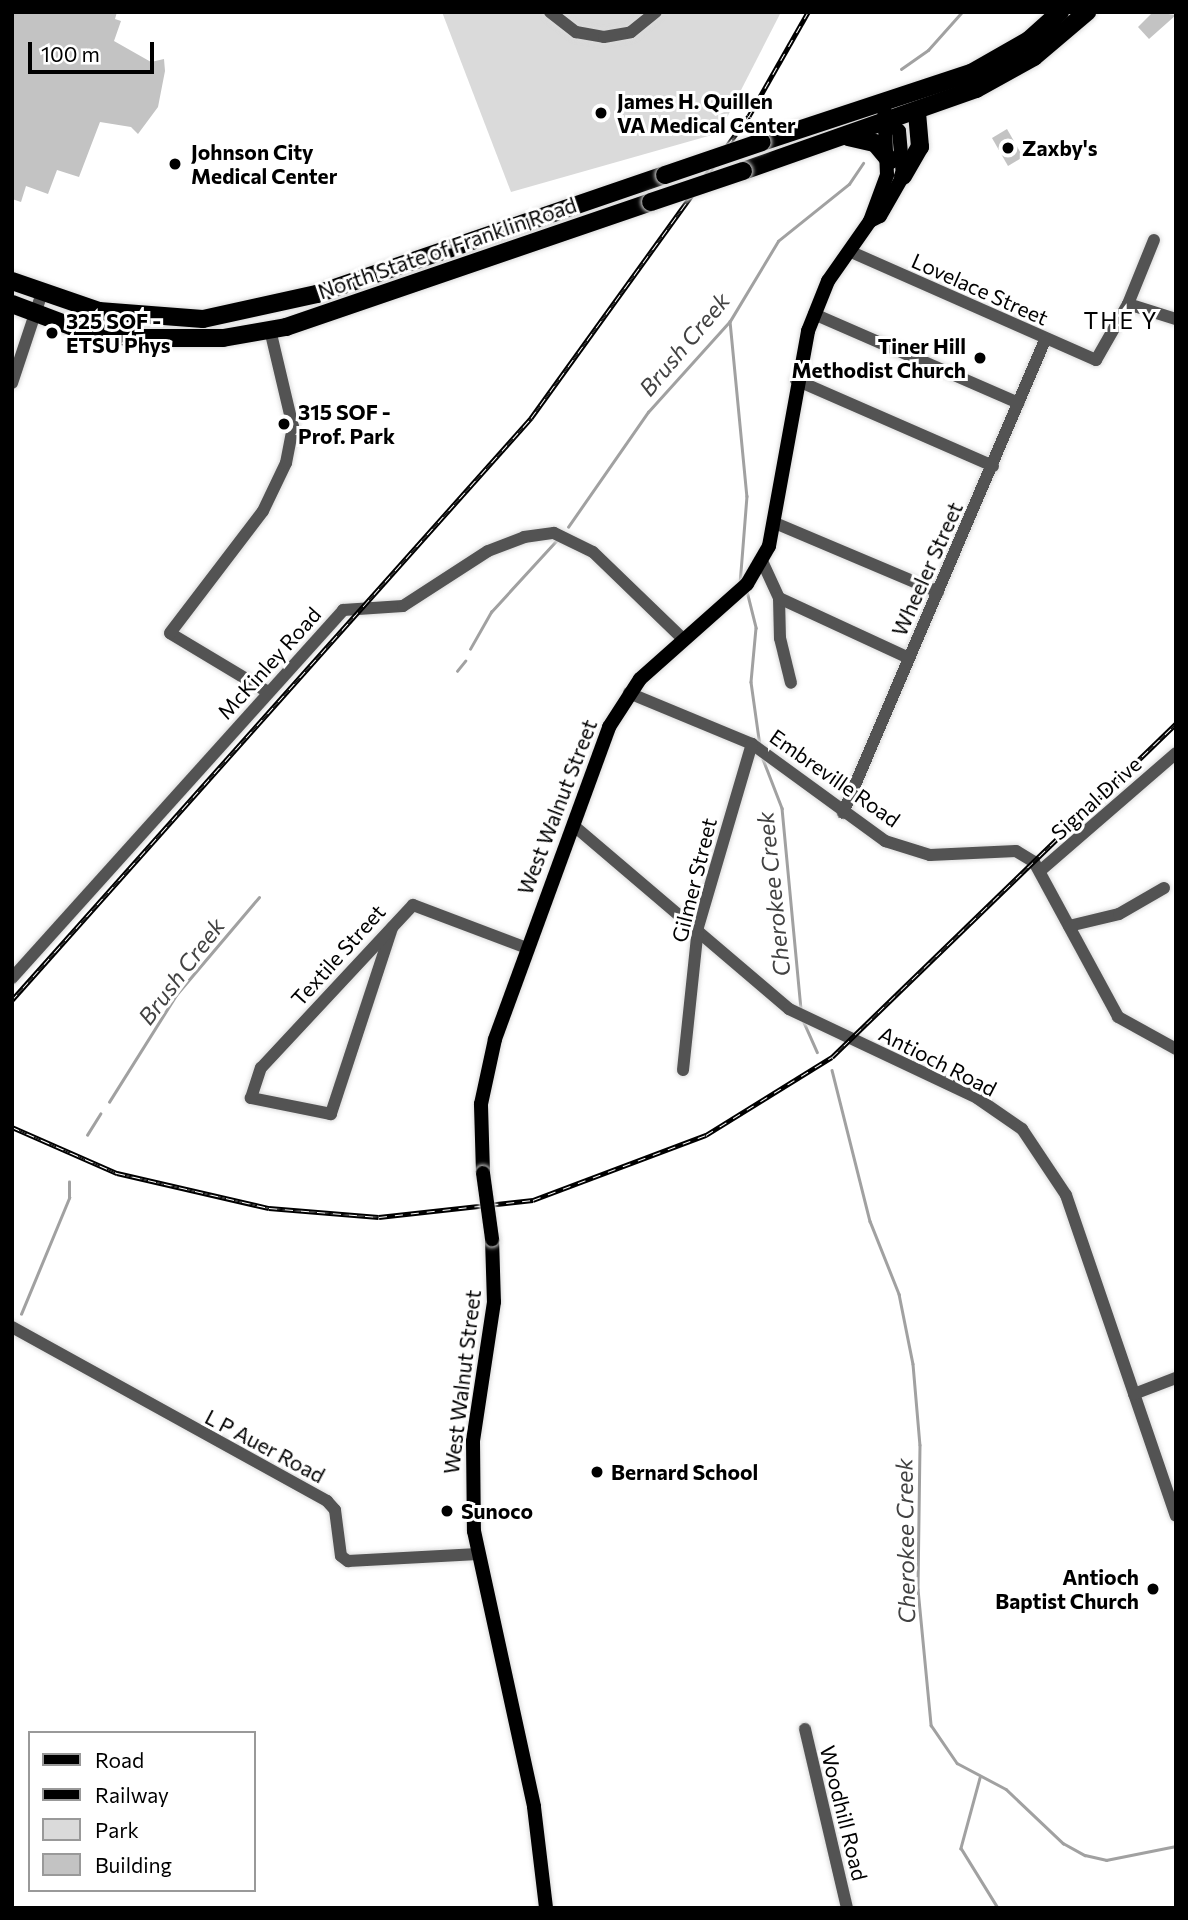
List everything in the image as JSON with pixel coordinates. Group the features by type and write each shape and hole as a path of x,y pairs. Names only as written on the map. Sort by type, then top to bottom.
{"highway":[{"path":"886,112 997,60 1060,12"},
{"path":"886,112 917,112 1006,74 1087,12"},
{"name":"North State of Franklin Road","path":"12,304 84,331 136,338 223,338 270,330 848,137 886,112"},
{"name":"North State of Franklin Road","path":"12,281 121,316 203,319 279,306 762,142 886,112"},
{"path":"903,176 920,147 917,112"},
{"path":"848,137 875,142 890,161"}],"main road":[{"name":"West Walnut Street","path":"546,1908 534,1807 478,1554 472,1465 494,1302 492,1239 483,1173 485,1079 527,948 609,727 629,693 683,639 743,587 762,561 775,523 796,380 814,314 849,251 870,221 890,161 886,112"},
{"path":"886,112 900,131 903,176"},
{"name":"West Walnut Street","path":"870,221 880,216 903,176"}],"street":[{"path":"550,12 576,32 604,37 631,32 656,12"},
{"path":"1154,240 1128,304 1176,319"},
{"path":"471,241 477,261"},
{"name":"Lovelace Street","path":"849,251 1045,340 1096,360 1128,304"},
{"path":"12,383 43,293"},
{"path":"814,314 1020,403"},
{"path":"268,692 170,633 263,511 286,463 293,427 270,330"},
{"name":"Wheeler Street","path":"843,813 1045,340"},
{"path":"796,380 993,466"},
{"path":"775,523 939,592"},
{"name":"McKinley Road","path":"12,978 343,610 402,606 488,551 544,533 562,535 593,552 683,639"},
{"path":"762,561 779,598 780,638 791,683"},
{"path":"779,598 909,658"},
{"name":"Embreville Road","path":"629,693 757,748 885,841 930,855 1016,851 1040,871 1118,1017 1176,1049"},
{"name":"Gilmer Street","path":"683,1070 698,927 757,748"},
{"name":"Signal Drive","path":"1040,871 1176,753"},
{"name":"Antioch Road","path":"573,825 698,927 789,1009 811,1022 977,1098 1022,1129 1066,1195 1176,1516"},
{"path":"1069,926 1119,914 1164,888"},
{"name":"Textile Street","path":"392,928 331,1114 251,1098 261,1068 412,905 527,948"},
{"name":"L P Auer Road","path":"12,1326 327,1501 335,1510 341,1556 348,1561 478,1554"},
{"path":"1134,1394 1176,1378"},
{"name":"Woodhill Road","path":"805,1729 847,1908"}],"green space":[{"name":"James H. Quillen VA Medical Center","path":"442,12 781,12 719,133 511,192"}],"building":[{"name":"Johnson City Medical Center","path":"12,12 117,12 115,19 121,21 114,41 151,62 164,59 165,71 158,107 138,134 131,127 100,122 79,177 57,170 48,194 26,186 21,202 12,199"},
{"path":"1153,12 1176,15 1149,39 1138,27"},
{"name":"Zaxby's","path":"1007,129 1023,157 1008,166 992,138"}],"waterway":[{"name":"Brush Creek","path":"901,69 928,50 962,12"},
{"name":"Brush Creek","path":"568,527 648,412 730,321 778,241 849,184 863,163"},
{"name":"Cherokee Creek","path":"730,321 747,496 740,584"},
{"name":"Brush Creek","path":"470,649 491,612 557,540"},
{"name":"Cherokee Creek","path":"747,591 756,628 751,682 760,746"},
{"name":"Brush Creek","path":"457,671 465,661"},
{"name":"Cherokee Creek","path":"763,759 782,808 801,1010"},
{"name":"Brush Creek","path":"109,1102 176,995 259,897"},
{"name":"Cherokee Creek","path":"803,1020 817,1052"},
{"name":"Cherokee Creek","path":"832,1070 870,1221 899,1294 913,1364 920,1445 918,1589 931,1725 957,1763 1006,1789 1063,1843 1085,1855 1106,1860 1176,1846"},
{"name":"Brush Creek","path":"87,1135 100,1114"},
{"name":"Brush Creek","path":"21,1314 69,1198 69,1182"},
{"path":"980,1778 961,1848 998,1908"}],"railway":[{"path":"12,1000 531,418 749,116 808,12"},
{"path":"12,1127 117,1173 269,1208 379,1217 533,1200 706,1135 832,1057 1176,724"}],"place":[{"name":"James H. Quillen VA Medical Center","path":"601,113"},
{"name":"Zaxby's","path":"1008,148"},
{"name":"Johnson City Medical Center","path":"175,164"},
{"name":"325 SOF - ETSU Phys","path":"52,333"},
{"name":"Tiner Hill Methodist Church","path":"980,358"},
{"name":"315 SOF - Prof. Park","path":"284,424"},
{"name":"Bernard School","path":"597,1472"},
{"name":"Sunoco","path":"447,1511"},
{"name":"Antioch Baptist Church","path":"1153,1589"}],"district":[{"name":"THE Y","path":"1121,320"}]}
